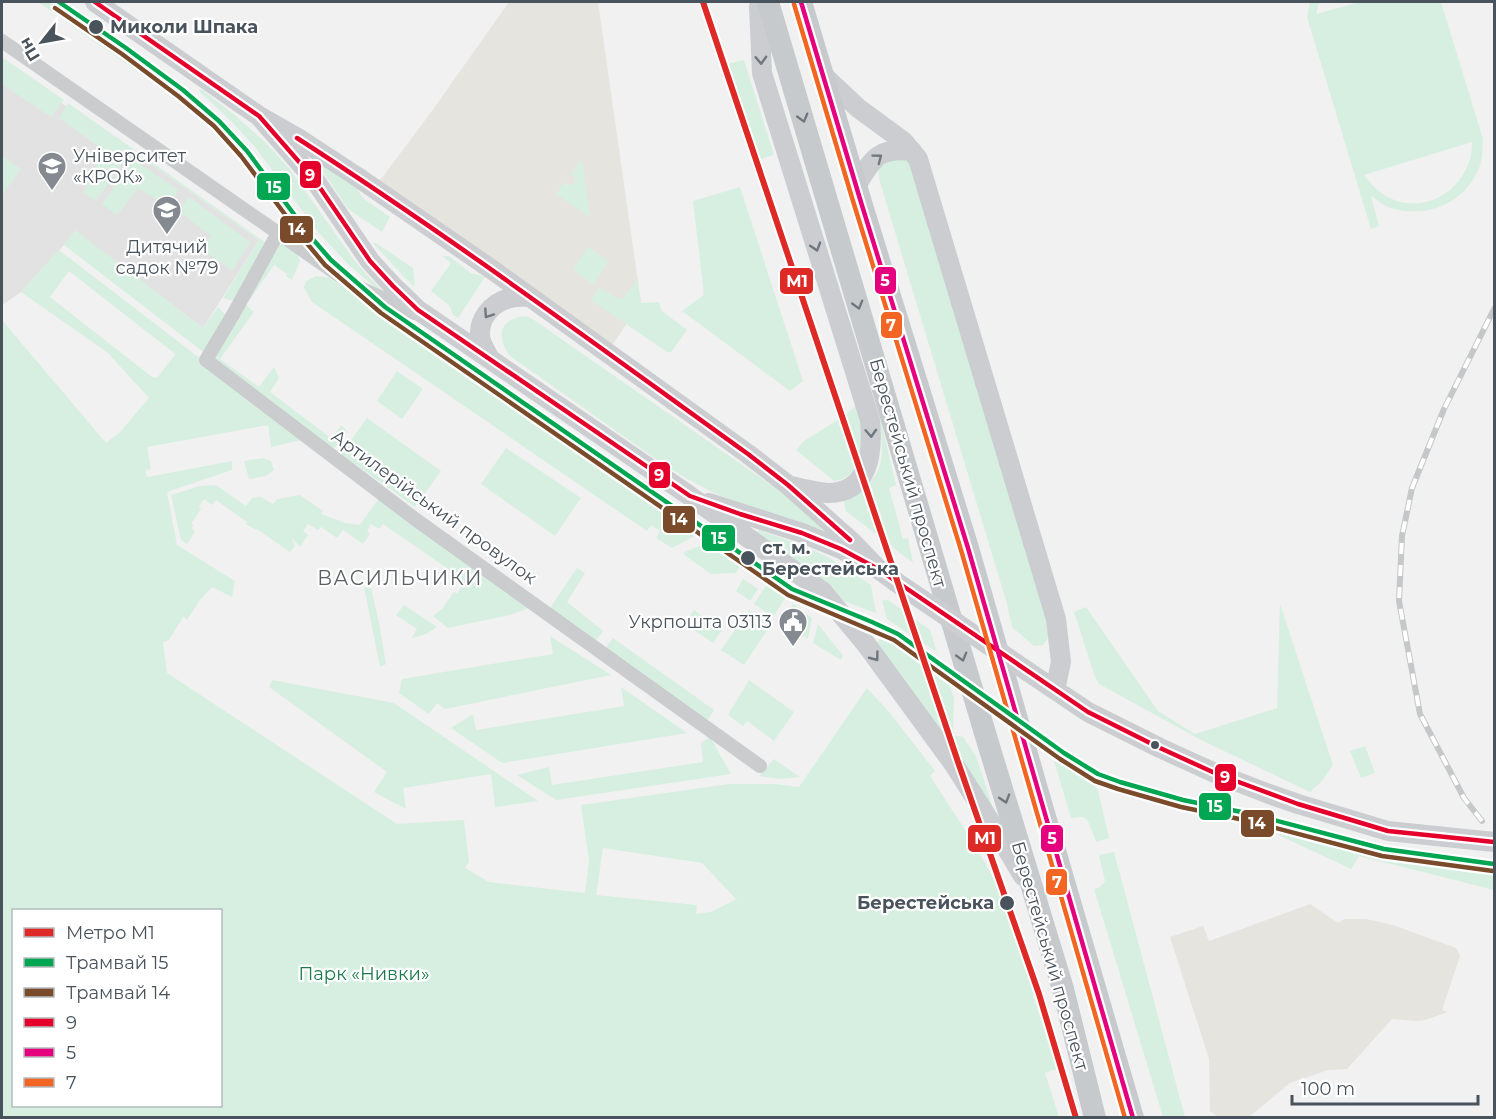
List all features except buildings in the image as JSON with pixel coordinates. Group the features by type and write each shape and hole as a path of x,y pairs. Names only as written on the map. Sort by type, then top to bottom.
{"main road":[{"path":"94,2 259,116 356,176 530,297 748,454 788,485 852,542 878,569"},
{"path":"761,2 759,8 762,73 870,420 872,438 866,471 856,483 846,490 829,493 788,485"},
{"name":"Берестейський проспект","path":"768,2 984,731 1063,989 1095,1118"},
{"name":"Берестейський проспект","path":"801,2 968,548 1133,1118"},
{"path":"824,76 858,108 903,141 918,159 1056,619 1061,662 1055,690"},
{"path":"259,116 314,179 370,261 418,309 690,496 822,591 913,706 953,763 1000,837 1038,905"},
{"path":"856,186 872,161 881,154 889,150 912,151"},
{"path":"490,358 481,342 480,329 484,317 492,306 503,300 513,297 530,297"},
{"path":"690,496 802,533 840,549 878,569 1088,712 1217,774 1298,804 1388,831 1494,842"}],"street":[{"path":"2,41 337,274 362,289 437,323"},
{"name":"Артилерійський провулок","path":"278,233 206,360 415,519 760,766"}],"shaded area":[{"path":"509,2 598,2 641,303 612,345 378,183"},
{"path":"2,61 259,240 203,328 75,231 21,292 2,305"},
{"path":"1310,904 1338,923 1344,919 1366,919 1393,925 1456,948 1460,956 1442,1010 1448,1012 1417,1021 1392,1019 1347,1069 1328,1070 1290,1083 1249,1117 1218,1117 1210,1111 1209,1059 1170,937 1203,926 1209,941"}],"green space":[{"path":"38,2 49,2 87,29 92,29 187,99 218,124 218,128"},
{"path":"1310,2 1319,2 1316,14 1360,2 1441,2 1483,139 1482,159 1475,176 1468,187 1457,197 1433,209 1405,211 1391,208 1371,196 1379,226 1371,229 1307,17","holes":["1472,142 1466,170 1458,182 1447,192 1422,203 1407,203 1392,199 1376,189 1364,175"]},
{"path":"2,57 64,100 51,117 2,84"},
{"path":"744,60 774,155 752,162 722,65"},
{"path":"201,89 266,143 289,168 354,260 381,290 379,291 347,263 319,233 255,147 199,91"},
{"path":"68,103 265,242 237,302 223,298 259,240 131,150 96,201 83,192 93,177 98,179 102,172 96,167 100,159 94,153 98,146 59,118"},
{"path":"2,156 21,169 3,194 2,193"},
{"path":"891,157 907,160 913,169 1051,628 1043,645 1034,646 1012,627 880,182 880,167"},
{"path":"134,160 178,190 169,207 138,188 117,215 102,204"},
{"path":"318,160 352,182 363,198 390,217 382,232 348,209 317,163"},
{"path":"580,161 590,215 588,216 556,194 565,182 573,185 575,177 571,174"},
{"path":"740,187 803,381 790,391 682,311 704,295 693,201"},
{"path":"189,197 250,242 232,271 202,249 211,236 179,211"},
{"path":"75,230 203,328 218,307 227,316 209,350 202,351 64,245"},
{"path":"373,243 413,268 415,287 404,277"},
{"path":"276,244 283,244 297,254 300,261 292,280 274,265 246,305 254,312 220,359 259,387 274,367 279,378 270,392 331,438 342,425 347,432 336,447 332,448 212,360"},
{"path":"588,247 608,261 593,285 573,270"},
{"name":"Парк «Нивки»","path":"59,250 302,440 271,447 268,425 147,447 151,469 146,470 148,477 232,461 232,470 167,492 177,545 235,581 232,597 212,587 187,620 183,617 169,640 163,642 167,673 397,824 464,820 469,862 465,868 489,882 585,893 589,861 581,805 729,784 775,784 799,787 867,688 890,713 935,771 930,776 973,842 998,886 1023,964 1026,964 1036,993 1033,995 1057,1069 1045,1073 1059,1117 2,1117 2,320 106,443 119,433 149,398 108,353 21,292","holes":["69,271 175,355 157,378 152,377 50,297","603,848 702,863 736,899 743,896 711,912 696,914 697,905 596,895"]},
{"path":"442,256 449,256 471,273 485,277 458,318 453,315 449,305 431,291 451,263"},
{"path":"316,276 327,277 377,306 701,533 672,548 656,538 660,531 651,525 647,531 312,302 304,288 306,281"},
{"path":"637,279 641,303 659,302 662,311 687,330 671,352 667,352 591,300 599,288 622,300"},
{"path":"526,316 774,487 851,545 710,491 660,462 510,356 503,342 503,329 510,320"},
{"path":"397,371 423,389 402,419 377,401"},
{"path":"856,406 866,440 855,471 843,479 834,481 796,450 804,441"},
{"path":"879,413 896,485 889,488 903,539 908,538 913,563 846,511 844,502 869,484 880,465 882,443"},
{"path":"367,418 441,471 415,507 341,454"},
{"path":"506,448 581,498 555,536 481,484"},
{"path":"263,458 271,461 274,470 266,476 249,479 244,461"},
{"path":"216,485 246,506 252,498 261,497 273,504 277,499 300,495 323,511 321,514 345,523 360,525 379,498 529,608 510,615 448,628 433,616 442,609 454,592 457,594 462,585 454,579 457,575 383,524 379,529 371,524 367,531 370,534 363,544 343,530 337,538 321,527 318,530 308,524 303,531 308,535 300,547 291,537 295,546 290,552 246,524 247,522 216,500 212,505 204,499 199,506 201,509 191,524 195,532 187,544 181,540 171,495 200,486"},
{"path":"759,530 828,557 871,585 876,613 844,601 757,533"},
{"path":"706,543 740,567 736,573 711,574 683,554"},
{"path":"577,568 585,573 567,602 603,631 595,642 550,608"},
{"path":"743,579 758,589 750,601 736,591"},
{"path":"767,584 786,597 773,617 754,604"},
{"path":"364,587 371,588 379,623 386,664 380,667"},
{"path":"885,600 930,630 937,652 887,619 882,601"},
{"path":"793,604 812,618 808,639 784,624 785,616"},
{"path":"1280,604 1333,765 1322,781 1310,792 1201,740 1099,684 1074,612 1086,607 1158,711 1195,734 1277,708"},
{"path":"404,605 437,627 426,634 412,638 417,629 396,615"},
{"path":"694,610 722,630 713,643 685,624"},
{"path":"749,610 770,626 744,665 721,650"},
{"path":"818,624 843,656 841,660 813,643"},
{"path":"550,636 611,675 445,709 437,703 429,714 399,693 402,679 553,654"},
{"path":"883,636 949,683 954,698 953,735 963,737 976,756 995,814 876,643"},
{"path":"613,638 714,710 707,721 605,649"},
{"path":"272,680 394,703 538,801 495,807 491,774 403,788 406,809 374,792 387,772 269,687"},
{"path":"749,680 794,712 774,741 747,721 743,726 728,715"},
{"path":"621,687 687,733 502,763 451,728 473,714 476,730 624,706"},
{"path":"710,737 731,774 556,800 517,775 549,767 552,785 703,762 701,743"},
{"path":"1365,746 1375,773 1361,778 1350,751"},
{"path":"1052,754 1098,790 1109,838 1096,842 1088,821 1083,817 1071,818"},
{"path":"774,759 800,777 779,779 759,776"},
{"path":"1279,831 1389,861 1494,874 1494,890 1359,856 1351,869 1276,834"},
{"path":"1114,852 1185,1117 1163,1117 1094,889 1100,887 1105,881 1099,855"}],"railway":[{"path":"1482,821 1464,798 1420,714 1399,601 1402,536 1412,488 1444,409 1494,309"}],"metro line":[{"name":"M1","path":"703,2 958,762 1039,994 1076,1118"}],"tram line":[{"name":"15","path":"59,2 183,90 219,121 247,151 311,237 331,260 385,307 792,589 898,634 1064,753 1098,774 1183,800 1251,814 1384,849 1494,864"},
{"name":"14","path":"55,8 122,54 214,126 241,156 325,265 381,313 788,595 894,640 1060,759 1095,781 1181,807 1249,821 1382,856 1493,871"}],"transit line":[{"name":"9","path":"95,2 259,116 314,179 370,261 418,310 690,496 802,533 841,549 878,569 1088,712 1217,774 1298,804 1388,831 1494,842"},
{"name":"5","path":"801,2 968,548 1133,1118"},
{"name":"7","path":"794,4 961,550 1125,1118"},
{"name":"9","path":"297,138 468,253 748,454 788,485 850,540"}],"place":[{"name":"Миколи Шпака","path":"96,27"},
{"name":"Університет «КРОК»","path":"52,192"},
{"name":"Дитячий садок №79","path":"167,236"},
{"name":"ст. м. Берестейська","path":"748,558"},
{"name":"Укрпошта 03113","path":"793,648"},
{"name":"Берестейська","path":"1007,903"}],"district":[{"name":"ВАСИЛЬЧИКИ","path":"400,578"}]}
